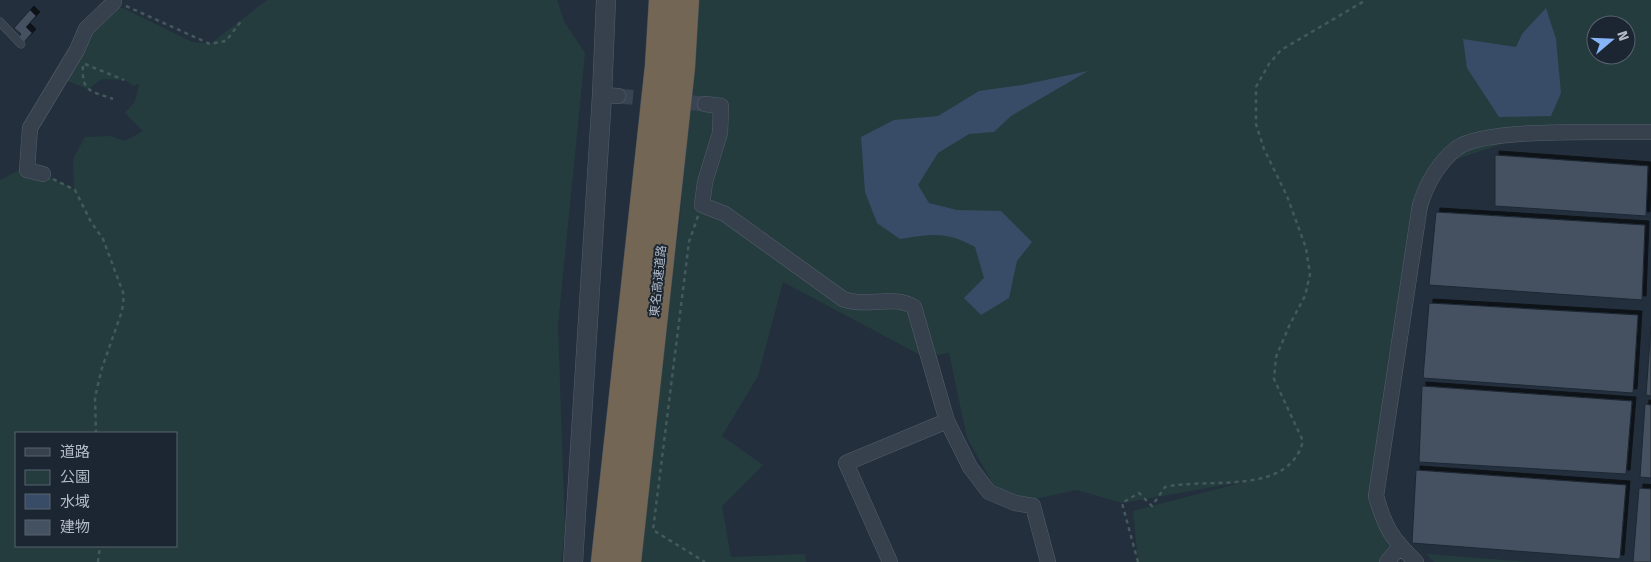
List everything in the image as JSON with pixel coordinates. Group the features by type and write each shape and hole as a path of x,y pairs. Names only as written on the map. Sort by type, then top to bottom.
{"highway":[{"name":"東名高速道路","path":"605,562 658,76 663,0"},
{"name":"東名高速道路","path":"627,562 681,67 685,0"}],"street":[{"path":"573,562 610,95 606,0"},
{"path":"43,174 27,170 30,128 78,60 86,29 117,1"},
{"path":"705,104 721,106 720,133 705,182 702,205 725,214 843,299 852,302 905,301 914,307 947,421 970,467 989,492 1015,503 1033,506 1048,562"},
{"path":"1416,562 1400,547 1384,525 1376,496 1420,205 1428,182 1458,148 1480,139 1504,135 1651,132"},
{"path":"890,562 846,462 947,421"},
{"path":"1387,562 1400,547"}],"lane":[{"path":"0,22 21,44"}],"path":[{"path":"1138,562 1122,503 1140,493 1152,506 1165,487 1184,482 1246,482 1274,474 1293,464 1302,446 1303,441 1274,379 1276,357 1290,324 1305,296 1310,274 1303,239 1256,124 1256,88 1269,64 1281,50 1366,0"},
{"path":"117,1 210,44 226,41 242,20"},
{"path":"78,60 124,80"},
{"path":"78,60 85,88 113,99"},
{"path":"43,174 75,190 91,222 103,239 124,295 122,311 102,368 95,398 96,432"},
{"path":"702,205 689,242 653,530 705,562"},
{"path":"98,562 100,547"}],"green space":[{"path":"267,0 557,0 564,21 585,53 558,326 565,531 561,562 0,562 0,180 27,166 74,189 73,159 85,137 111,136 125,141 143,131 125,113 135,101 139,84 134,86 124,80 102,79 88,89 67,81 86,29 116,7 123,8 192,42 210,44"},
{"path":"698,0 1651,0 1651,132 1529,135 1442,164 1413,256 1376,496 1400,547 1387,562 1138,562 1133,511 1248,481 1122,503 1077,490 1030,500 996,489 967,438 949,353 924,357 783,282 758,376 722,436 763,465 722,506 731,557 805,554 806,562 640,562 666,318 679,227"},
{"path":"1426,554 1528,562 1434,562"}],"water":[{"path":"1546,8 1556,39 1561,93 1551,116 1499,117 1467,68 1463,39 1516,47 1522,34"},
{"path":"1088,71 1011,116 994,132 969,134 938,153 918,185 929,203 957,210 1001,211 1032,242 1017,261 1009,298 981,315 964,298 984,278 975,247 955,238 938,235 900,239 877,223 865,192 861,137 894,120 938,116 979,91 1022,85"}],"building":[{"path":"30,10 36,16 26,27 32,33 24,42 18,38 21,34 14,28"},
{"path":"1495,155 1648,166 1646,216 1495,206"},
{"path":"1436,212 1645,225 1642,300 1429,285"},
{"path":"1429,303 1638,315 1633,393 1423,378"},
{"path":"1651,326 1651,396 1646,395"},
{"path":"1422,386 1632,401 1626,474 1419,462"},
{"path":"1645,404 1651,405 1651,478 1640,477"},
{"path":"1416,470 1626,485 1620,559 1412,543"},
{"path":"1639,488 1651,489 1651,562 1633,562"}],"tunnel":[{"path":"618,96 705,104"}]}
